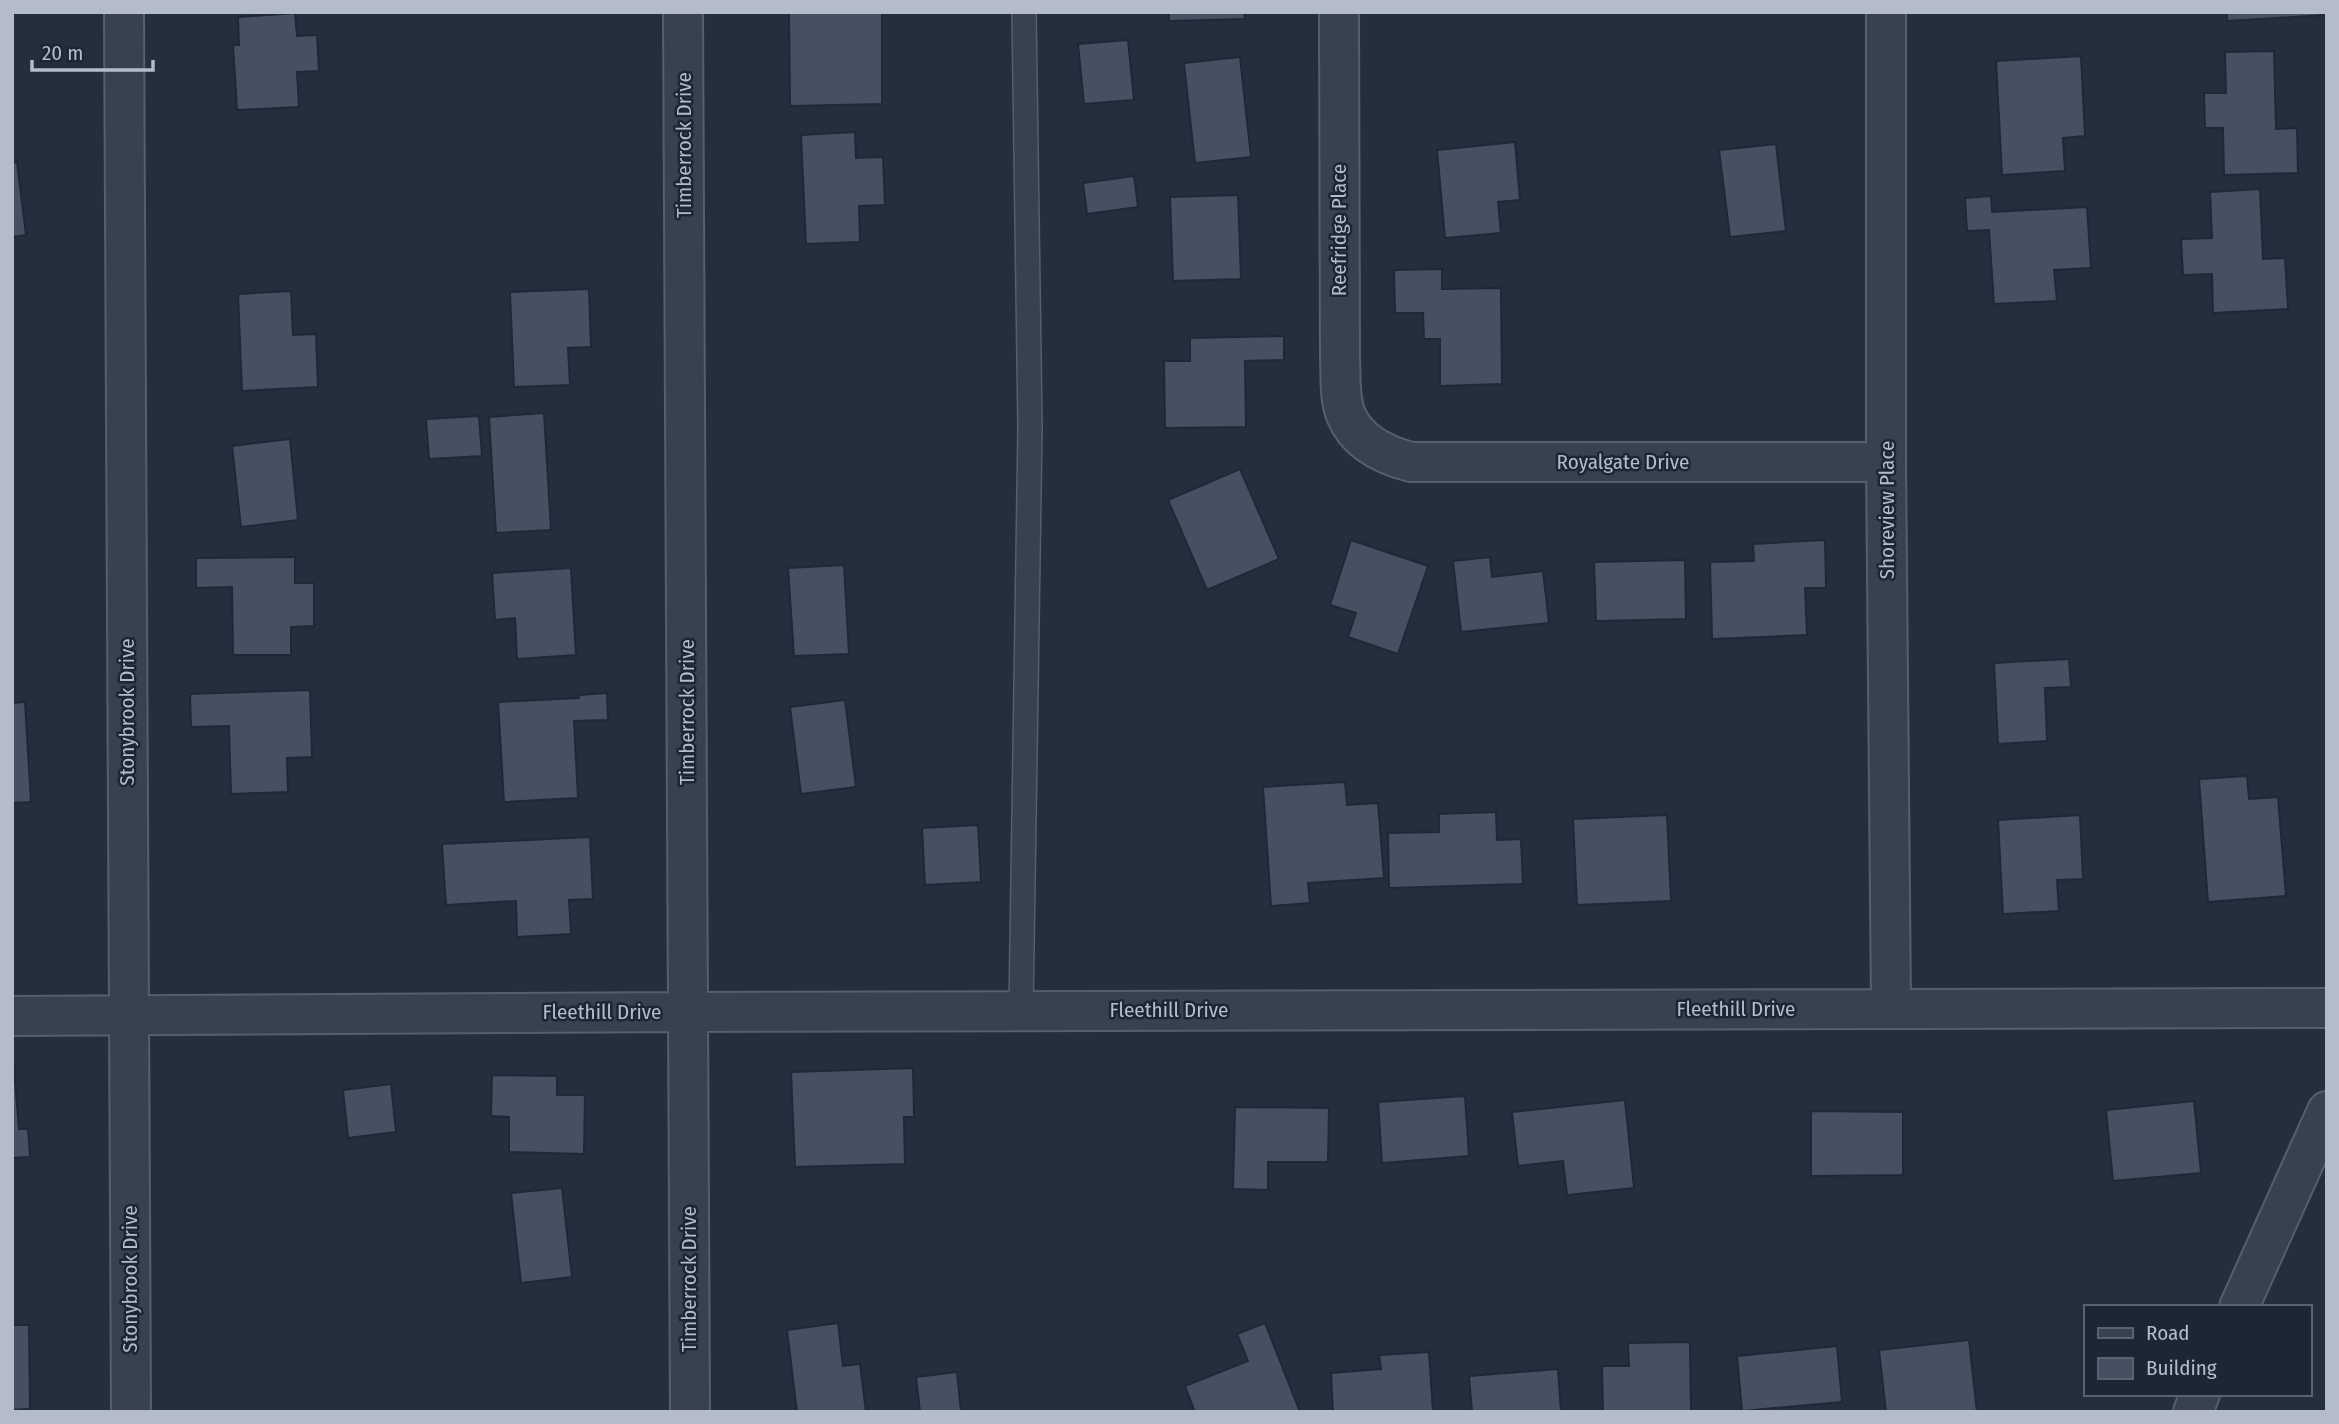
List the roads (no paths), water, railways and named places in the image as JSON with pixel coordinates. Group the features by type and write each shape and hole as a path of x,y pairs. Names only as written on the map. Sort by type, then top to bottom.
{"street":[{"name":"Stonybrook Drive","path":"124,12 131,1412"},
{"name":"Timberrock Drive","path":"683,12 690,1412"},
{"name":"Reefridge Place","path":"1339,12 1342,401 1346,416 1365,440"},
{"name":"Shoreview Place","path":"1885,12 1891,1008"},
{"name":"Royalgate Drive","path":"1365,440 1388,456 1411,462 1886,462"},
{"name":"Fleethill Drive","path":"12,1016 2327,1008"},
{"path":"2240,1305 2327,1111"}],"lane":[{"path":"1021,1011 1030,427 1024,12"}]}
